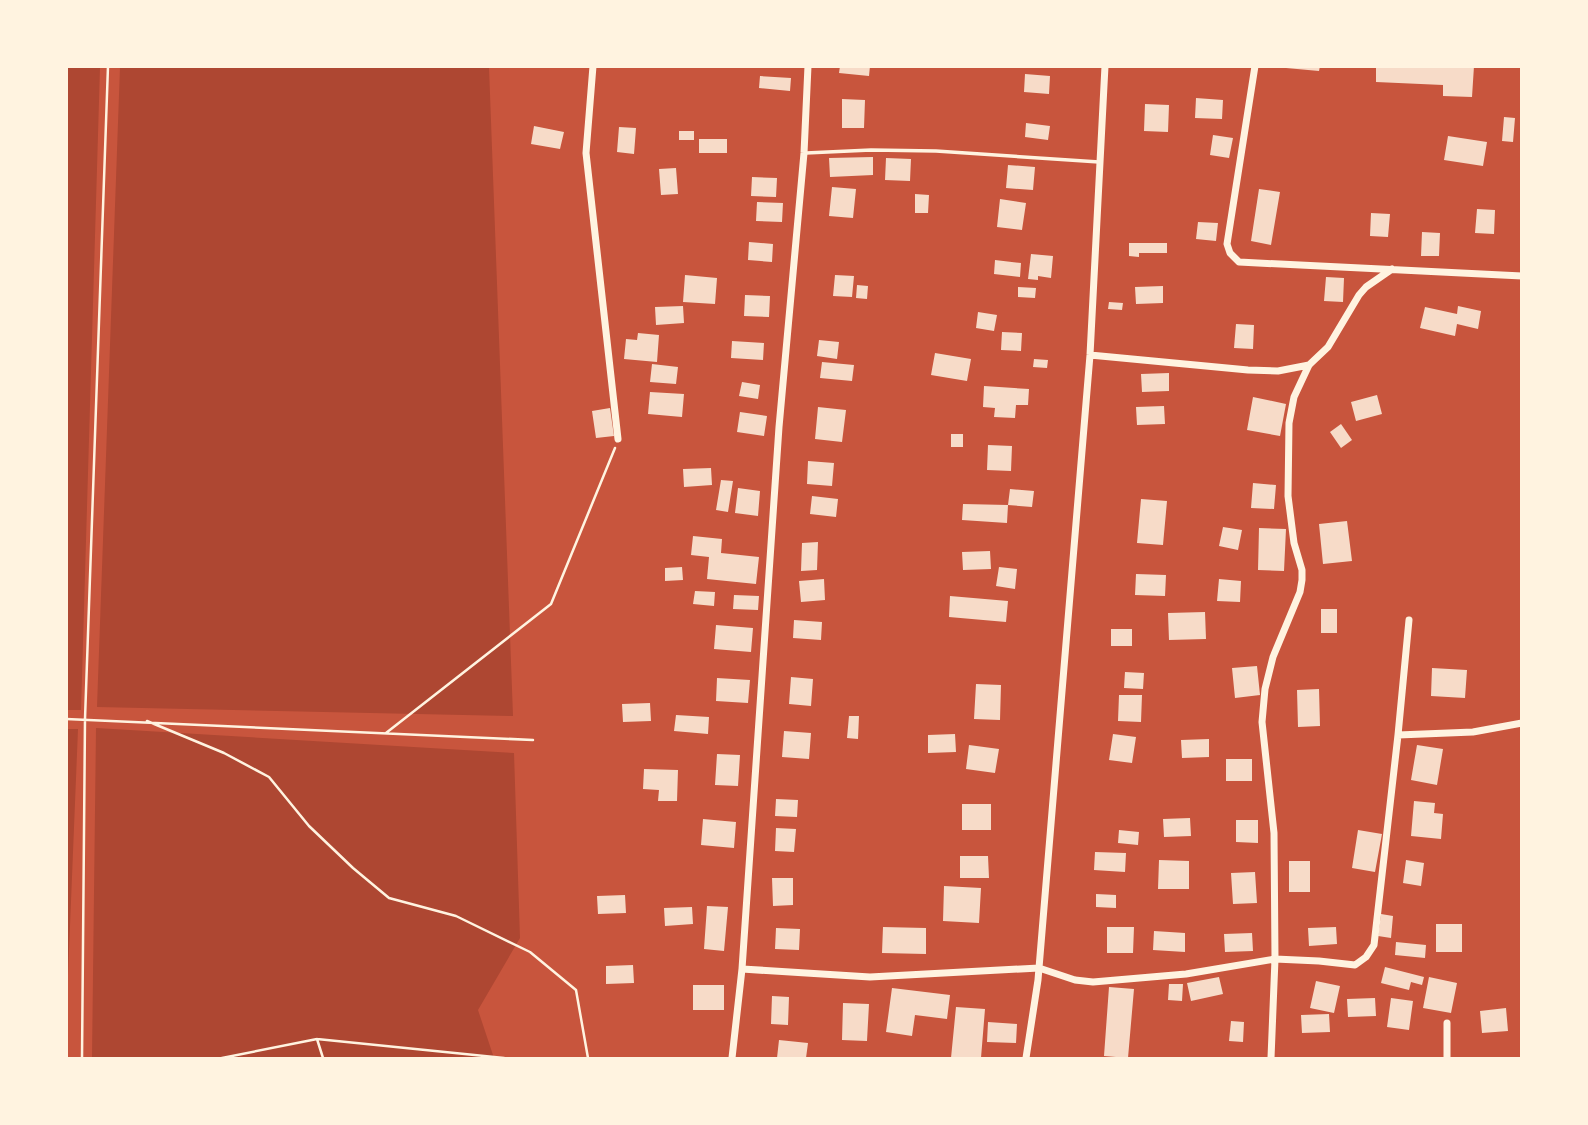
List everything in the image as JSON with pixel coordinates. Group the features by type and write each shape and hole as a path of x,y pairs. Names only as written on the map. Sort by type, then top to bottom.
{"street":[{"path":"593,66 586,153 618,439"},
{"path":"732,1059 741,969 779,427 804,153 808,66"},
{"path":"1026,1059 1039,968 1090,355 1105,66"},
{"path":"1255,66 1227,244 1230,253 1239,262 1521,276"},
{"path":"1271,1059 1275,959 1274,833 1262,722 1265,689 1273,657 1300,592 1302,580 1288,496 1290,423 1294,397 1309,365 1328,346 1359,295 1372,282 1392,269"},
{"path":"1090,355 1248,370 1278,370 1309,365"},
{"path":"741,969 870,977 1039,968 1075,980 1093,982 1186,974 1275,959 1355,965 1366,957 1374,945 1409,620"},
{"path":"1398,735 1473,732 1521,723"},
{"path":"1447,1023 1447,1059"}],"lane":[{"path":"804,153 936,151 1099,162"}],"path":[{"path":"82,1059 85,719 108,66"},
{"path":"386,733 551,604 618,439"},
{"path":"66,719 533,740"},
{"path":"147,721 224,753 269,777 309,826 389,898 456,916 530,952 576,990 588,1059"},
{"path":"317,1039 323,1059"},
{"path":"222,1059 317,1039 503,1059"}],"shaded area":[{"path":"67,66 100,67 81,710 66,710"},
{"path":"120,67 489,67 513,716 97,707"},
{"path":"96,728 514,753 520,938 478,1010 494,1058 92,1058"},
{"path":"66,729 78,729 67,1000 66,1000"}],"building":[{"path":"840,66 870,66 869,76 839,73"},
{"path":"1286,66 1320,66 1319,71"},
{"path":"1376,66 1474,66 1472,97 1443,96 1443,85 1376,82"},
{"path":"1025,74 1050,76 1049,94 1024,92"},
{"path":"760,76 791,78 790,91 759,88"},
{"path":"1196,98 1223,100 1222,119 1195,118"},
{"path":"842,99 865,100 864,128 842,128"},
{"path":"1145,104 1169,105 1168,132 1144,131"},
{"path":"1504,117 1515,118 1513,142 1502,141"},
{"path":"1026,123 1050,126 1048,140 1025,137"},
{"path":"534,126 564,132 560,149 531,144"},
{"path":"619,127 636,128 634,154 617,152"},
{"path":"679,131 694,131 694,140 679,140"},
{"path":"1213,135 1233,138 1229,158 1210,155"},
{"path":"1448,136 1487,142 1483,166 1444,160"},
{"path":"699,139 727,139 727,153 699,153"},
{"path":"873,157 873,175 830,177 829,158"},
{"path":"886,158 911,159 910,181 885,180"},
{"path":"1008,165 1035,167 1033,190 1006,188"},
{"path":"676,168 678,194 661,195 659,169"},
{"path":"752,177 777,178 776,197 751,196"},
{"path":"832,187 856,189 853,218 829,216"},
{"path":"1259,189 1280,192 1271,245 1251,241"},
{"path":"915,194 929,195 928,213 915,213"},
{"path":"1000,199 1026,203 1022,230 997,227"},
{"path":"757,202 783,203 782,222 756,221"},
{"path":"1477,209 1495,210 1494,234 1475,233"},
{"path":"1371,213 1390,214 1388,237 1370,236"},
{"path":"1198,222 1218,223 1216,241 1196,239"},
{"path":"1422,232 1440,233 1439,256 1421,256"},
{"path":"749,242 773,244 772,262 748,260"},
{"path":"1129,243 1167,243 1167,253 1139,253 1139,257 1129,256"},
{"path":"1031,254 1053,256 1051,278 1038,276 1038,280 1028,279"},
{"path":"995,260 1021,263 1020,277 994,274"},
{"path":"685,275 717,278 715,304 683,302"},
{"path":"835,275 854,276 852,297 833,296"},
{"path":"1326,277 1344,278 1343,302 1324,301"},
{"path":"857,285 868,286 867,299 856,298"},
{"path":"1163,286 1163,303 1136,304 1135,287"},
{"path":"1018,287 1036,288 1035,298 1018,297"},
{"path":"745,295 770,296 769,317 744,316"},
{"path":"1109,302 1123,303 1122,310 1108,309"},
{"path":"683,306 684,323 656,325 655,307"},
{"path":"1458,306 1481,311 1478,329 1457,324 1455,336 1420,328 1425,307 1457,314"},
{"path":"978,312 997,315 994,331 976,328"},
{"path":"1236,324 1254,325 1253,349 1234,348"},
{"path":"1002,332 1022,333 1021,351 1001,350"},
{"path":"638,333 659,335 657,362 624,359 626,339 637,340"},
{"path":"819,340 839,342 837,359 817,356"},
{"path":"732,341 764,343 763,360 731,358"},
{"path":"935,353 971,359 967,381 931,375"},
{"path":"1034,359 1048,360 1047,368 1033,367"},
{"path":"822,362 854,365 852,381 820,378"},
{"path":"652,364 678,367 676,384 650,382"},
{"path":"1169,373 1169,391 1142,392 1141,374"},
{"path":"742,382 760,385 758,399 739,396"},
{"path":"984,386 1029,389 1028,405 1016,405 1015,418 994,417 995,408 983,407"},
{"path":"650,392 684,394 682,417 648,414"},
{"path":"1377,395 1382,414 1356,421 1351,402"},
{"path":"1253,397 1286,404 1280,436 1247,430"},
{"path":"1164,406 1165,424 1137,425 1136,407"},
{"path":"818,407 846,410 842,442 815,439"},
{"path":"610,408 614,436 596,438 592,411"},
{"path":"740,412 767,416 764,436 737,432"},
{"path":"1341,424 1352,440 1341,448 1330,432"},
{"path":"951,434 963,434 963,447 951,447"},
{"path":"988,445 1012,446 1011,471 987,470"},
{"path":"808,461 834,463 832,486 807,484"},
{"path":"711,468 712,485 684,487 683,469"},
{"path":"721,480 733,481 728,512 716,510"},
{"path":"1253,483 1276,485 1274,509 1251,508"},
{"path":"738,488 760,491 758,516 735,513"},
{"path":"1010,489 1034,491 1032,507 1008,505"},
{"path":"812,496 838,499 836,517 810,514"},
{"path":"1141,499 1167,501 1163,545 1137,543"},
{"path":"963,504 1008,505 1007,523 962,520"},
{"path":"1347,521 1352,561 1323,564 1319,524"},
{"path":"1223,527 1242,530 1238,550 1219,546"},
{"path":"1259,528 1286,529 1284,571 1258,570"},
{"path":"693,536 722,539 721,553 759,557 756,584 707,579 709,557 691,555"},
{"path":"818,542 817,570 801,571 802,543"},
{"path":"990,551 991,569 963,570 962,552"},
{"path":"682,567 683,580 665,581 665,568"},
{"path":"999,567 1017,569 1015,589 996,586"},
{"path":"1136,574 1166,575 1165,596 1135,595"},
{"path":"824,579 825,600 801,602 799,581"},
{"path":"1219,579 1241,581 1240,602 1217,601"},
{"path":"695,591 715,592 714,606 693,604"},
{"path":"734,595 759,596 758,610 733,609"},
{"path":"950,596 1008,601 1006,622 949,617"},
{"path":"1321,609 1337,609 1337,633 1321,633"},
{"path":"1205,612 1206,639 1169,640 1168,613"},
{"path":"794,620 822,622 821,640 793,638"},
{"path":"716,625 753,628 751,652 714,649"},
{"path":"1111,629 1132,629 1132,646 1111,646"},
{"path":"1257,666 1260,695 1235,698 1232,668"},
{"path":"1432,668 1467,670 1465,698 1431,696"},
{"path":"1125,672 1144,673 1143,689 1124,688"},
{"path":"791,677 813,679 811,706 789,704"},
{"path":"717,678 750,680 748,703 716,701"},
{"path":"976,684 1001,685 1000,720 974,719"},
{"path":"1319,689 1320,726 1298,727 1297,690"},
{"path":"1119,695 1142,695 1141,722 1118,721"},
{"path":"650,703 651,721 623,722 622,704"},
{"path":"676,715 709,717 708,734 674,731"},
{"path":"849,716 859,716 858,739 847,738"},
{"path":"784,731 811,733 809,759 782,757"},
{"path":"955,734 956,752 928,753 928,735"},
{"path":"1113,734 1136,737 1132,763 1109,760"},
{"path":"1209,739 1209,757 1182,758 1181,740"},
{"path":"969,745 999,749 995,773 966,769"},
{"path":"1417,745 1443,749 1437,785 1411,780"},
{"path":"717,754 740,755 738,786 715,785"},
{"path":"1226,759 1252,759 1252,781 1226,781"},
{"path":"644,769 678,770 677,801 658,801 659,790 643,789"},
{"path":"776,799 798,800 797,817 775,816"},
{"path":"1414,801 1435,803 1434,813 1443,814 1441,839 1411,836"},
{"path":"962,804 991,804 991,830 962,830"},
{"path":"1190,818 1191,836 1164,837 1163,819"},
{"path":"703,819 736,822 734,848 701,845"},
{"path":"1236,820 1258,820 1258,843 1236,842"},
{"path":"776,828 796,829 794,852 775,851"},
{"path":"1119,830 1139,832 1138,845 1118,843"},
{"path":"1358,830 1382,834 1375,872 1352,868"},
{"path":"1095,852 1126,853 1125,872 1094,870"},
{"path":"960,856 988,856 989,878 960,878"},
{"path":"1159,860 1189,861 1189,889 1158,889"},
{"path":"1406,860 1424,863 1421,886 1403,883"},
{"path":"1289,861 1310,861 1310,892 1289,892"},
{"path":"1255,872 1257,903 1233,904 1231,873"},
{"path":"772,878 793,878 793,905 773,906"},
{"path":"944,886 981,888 979,923 943,921"},
{"path":"1096,894 1116,895 1116,908 1096,907"},
{"path":"625,895 626,913 598,914 597,896"},
{"path":"707,906 728,907 724,951 704,949"},
{"path":"692,907 693,924 665,926 664,908"},
{"path":"1381,914 1393,916 1391,938 1378,936"},
{"path":"1436,924 1462,924 1462,952 1436,952"},
{"path":"883,927 926,928 926,954 882,953"},
{"path":"1107,927 1134,927 1133,953 1107,953"},
{"path":"1336,927 1337,944 1309,946 1308,928"},
{"path":"776,928 800,929 799,950 775,949"},
{"path":"1154,931 1185,933 1185,952 1153,950"},
{"path":"1252,933 1253,951 1225,952 1224,934"},
{"path":"1396,942 1426,945 1425,958 1395,955"},
{"path":"633,965 634,983 606,984 606,966"},
{"path":"1385,967 1424,977 1422,985 1411,982 1409,990 1381,983"},
{"path":"1219,977 1223,994 1191,1001 1187,983"},
{"path":"1429,977 1457,983 1451,1013 1423,1008"},
{"path":"1316,981 1340,986 1334,1013 1310,1008"},
{"path":"1169,984 1183,984 1182,1001 1168,1000"},
{"path":"693,985 724,985 724,1010 693,1010"},
{"path":"1109,987 1134,989 1128,1058 1104,1056"},
{"path":"892,988 950,995 947,1019 915,1015 912,1036 886,1032"},
{"path":"772,996 789,997 788,1025 771,1024"},
{"path":"1375,998 1376,1016 1348,1017 1347,999"},
{"path":"1391,998 1413,1001 1409,1030 1387,1027"},
{"path":"843,1003 869,1004 867,1041 842,1040"},
{"path":"956,1007 985,1009 981,1058 951,1058"},
{"path":"1506,1008 1508,1031 1482,1033 1480,1011"},
{"path":"1329,1014 1330,1032 1302,1033 1301,1015"},
{"path":"1231,1021 1244,1022 1243,1042 1229,1041"},
{"path":"988,1022 1017,1024 1016,1043 987,1042"},
{"path":"779,1040 808,1043 806,1058 777,1058"}]}
